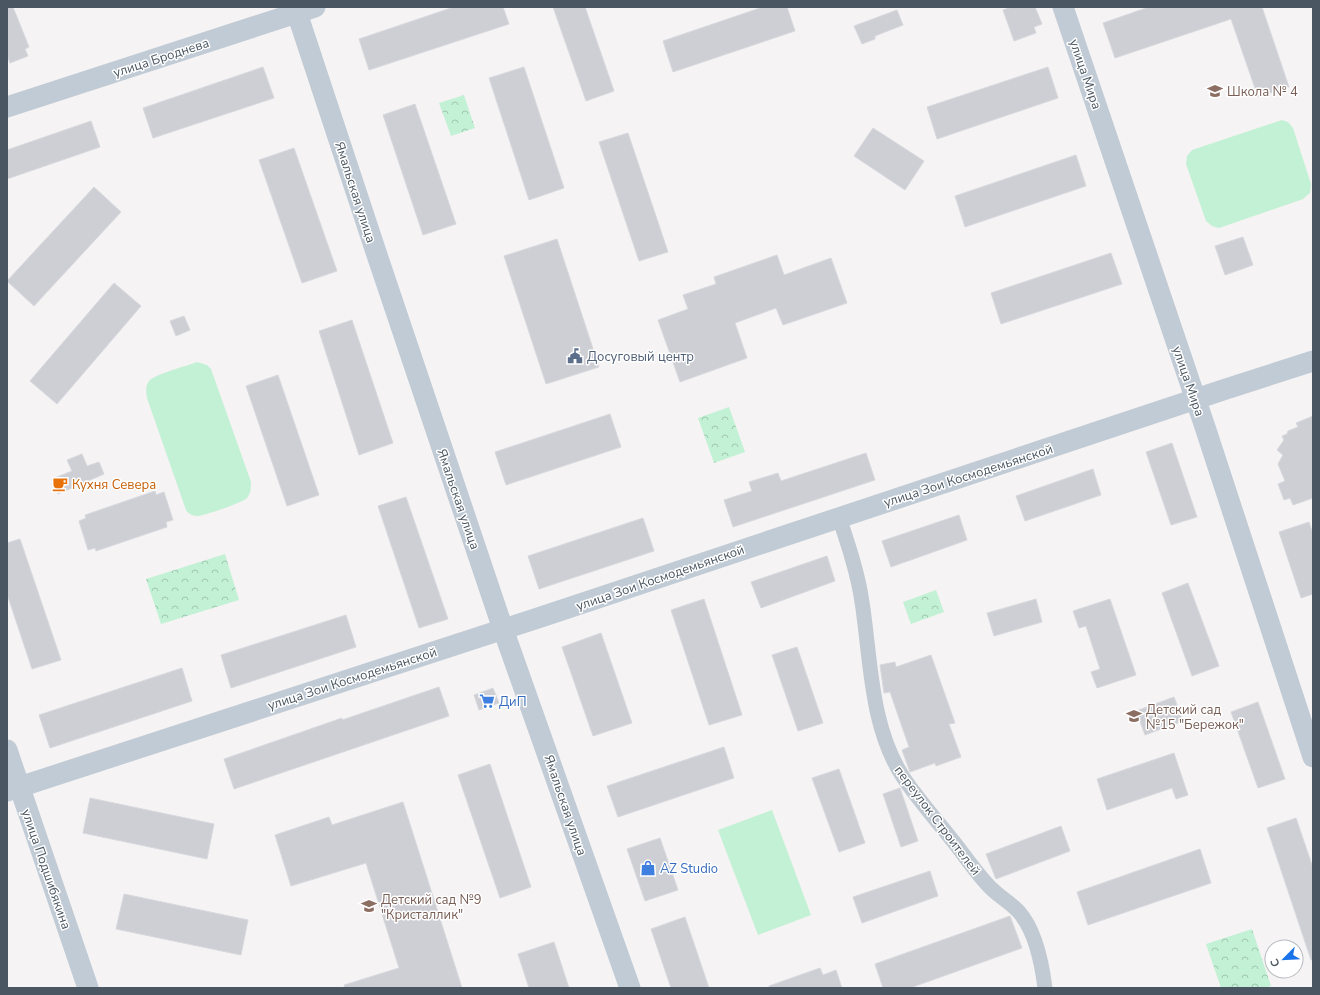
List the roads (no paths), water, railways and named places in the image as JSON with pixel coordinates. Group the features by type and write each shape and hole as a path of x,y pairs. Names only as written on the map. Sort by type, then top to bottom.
{"street":[{"name":"улица Мира","path":"1063,7 1195,399 1313,757"},
{"name":"улица Броднева","path":"7,107 302,9"},
{"name":"Ямальская улица","path":"302,9 380,265 503,629 630,988"},
{"name":"улица Зои Космодемьянской","path":"13,789 503,629 1313,361"},
{"name":"переулок Строителей","path":"839,517 862,600 876,707 888,749 908,783 987,885 1015,908 1025,920 1036,946 1045,988"},
{"name":"улица Подшибякина","path":"7,750 13,789 88,988"}],"place":[{"name":"Школа № 4","path":"1215,91"},
{"name":"Досуговый центр","path":"575,356"},
{"name":"Кухня Севера","path":"60,484"},
{"name":"ДиП","path":"487,701"},
{"name":"Детский сад №15 \"Бережок\"","path":"1134,716"},
{"name":"AZ Studio","path":"648,868"},
{"name":"Детский сад №9 \"Кристаллик\"","path":"369,906"}]}
